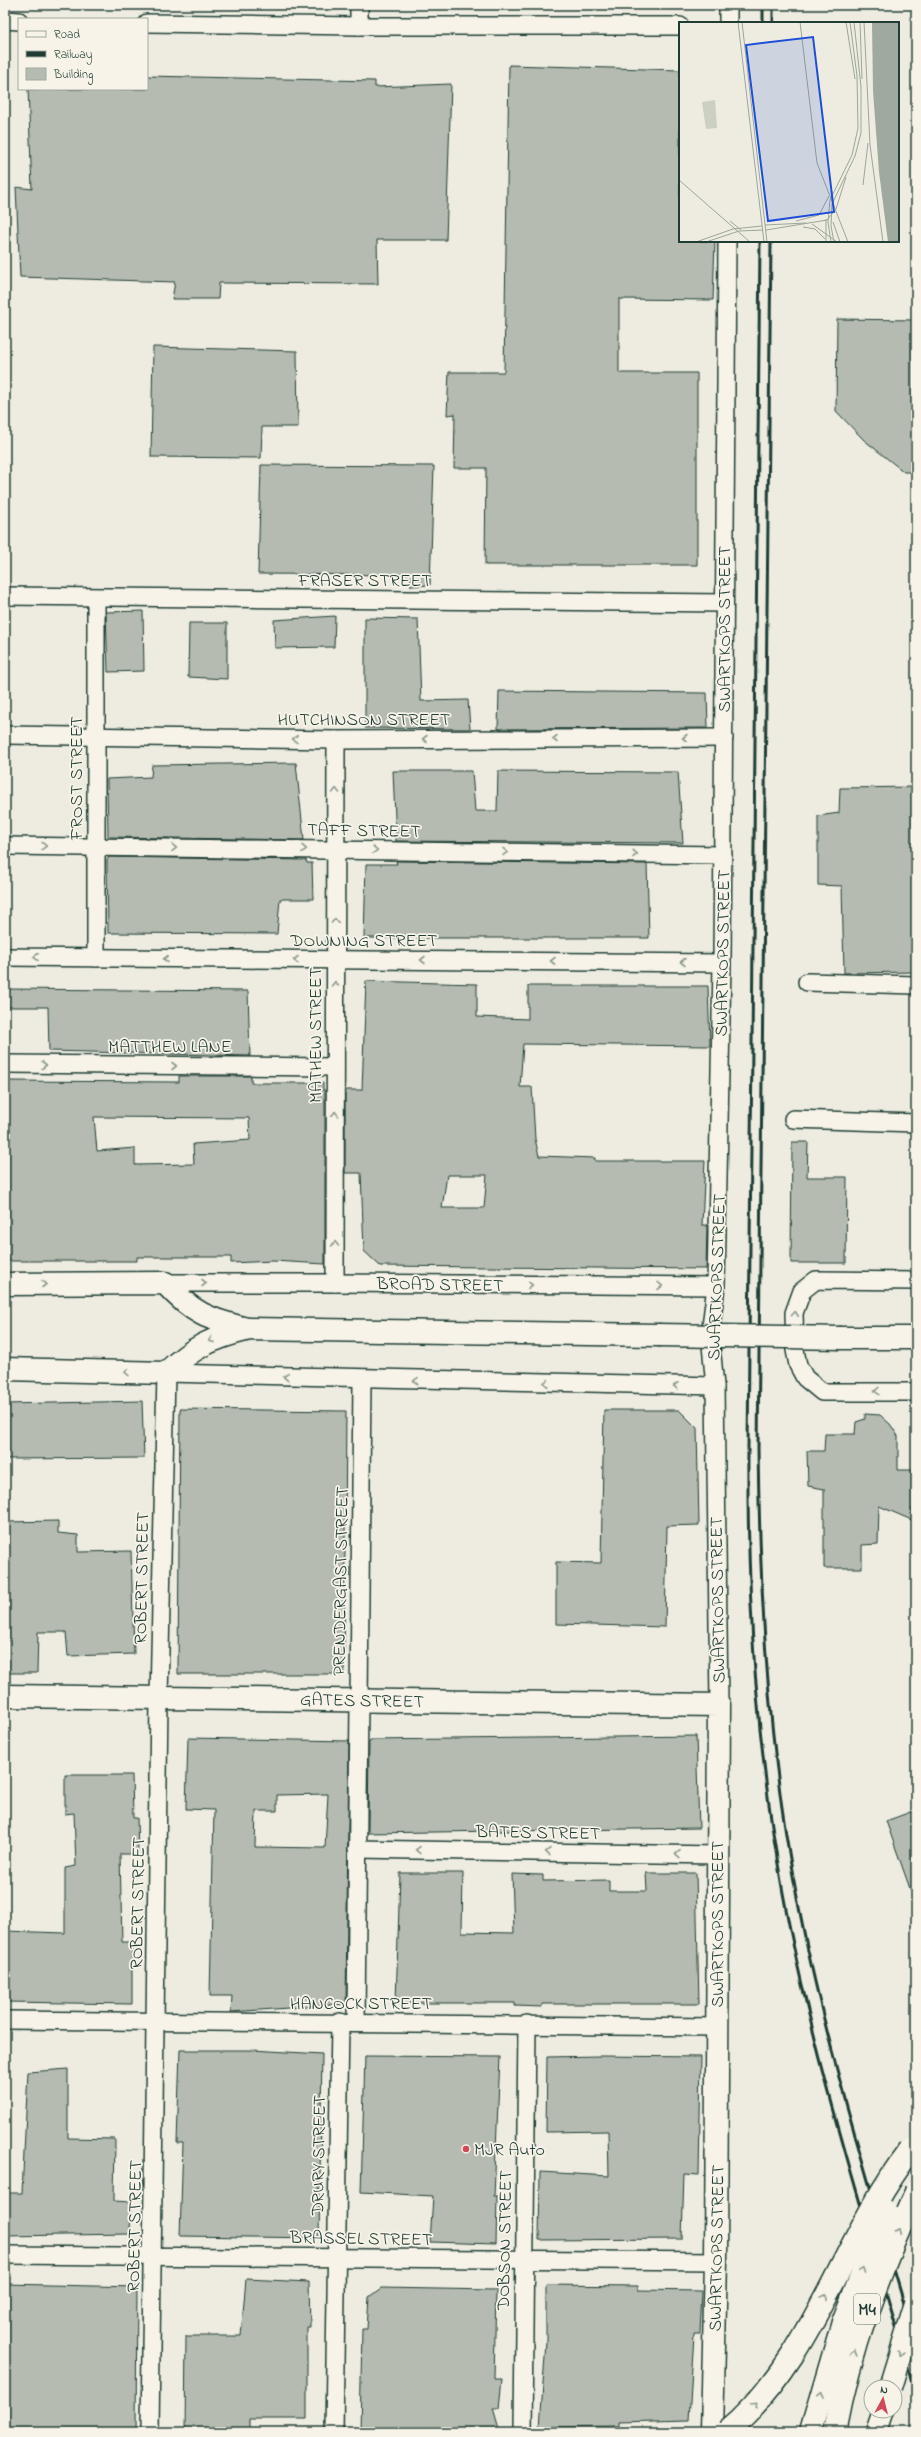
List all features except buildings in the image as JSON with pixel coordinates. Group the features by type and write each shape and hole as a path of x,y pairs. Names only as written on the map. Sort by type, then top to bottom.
{"main road":[{"name":"BROAD STREET","path":"5,1284 165,1283"},
{"path":"165,1283 192,1310 206,1317 248,1330"},
{"path":"5,1370 166,1373 183,1357 208,1341 248,1330 916,1338"},
{"name":"GATES STREET","path":"5,1696 719,1705"},
{"name":"SWARTKOPS STREET","path":"712,2432 716,2261 719,1705"},
{"path":"726,2432 759,2399 784,2368 815,2316 891,2174 913,2145"},
{"path":"811,2432 843,2322 866,2258 902,2178 913,2145"},
{"name":"M4","path":"835,2432 862,2326 884,2261 916,2191"},
{"path":"892,2379 916,2303"},
{"path":"878,2432 882,2419"}],"street":[{"path":"359,26 360,5"},
{"path":"728,5 728,22"},
{"path":"5,20 18,21"},
{"path":"148,23 359,26 679,26"},
{"name":"SWARTKOPS STREET","path":"719,1705 714,1386 710,1335 716,1286 722,963 727,242"},
{"name":"FRASER STREET","path":"5,596 724,603"},
{"name":"FROST STREET","path":"96,598 96,958"},
{"name":"HUTCHINSON STREET","path":"5,735 336,740 724,738"},
{"name":"MATHEW STREET","path":"335,1282 336,740"},
{"name":"TAFF STREET","path":"5,846 723,855"},
{"name":"DOWNING STREET","path":"5,957 722,963"},
{"path":"807,982 916,985"},
{"name":"MATTHEW LANE","path":"5,1064 335,1067"},
{"path":"793,1119 916,1123"},
{"path":"916,1281 816,1280 802,1291 794,1313 795,1350 798,1365 805,1378 822,1392 916,1392"},
{"name":"BROAD STREET","path":"165,1283 335,1282 716,1286"},
{"path":"166,1373 362,1380 714,1386"},
{"name":"ROBERT STREET","path":"150,2432 154,2256 159,1698 166,1373"},
{"name":"PRENDERGAST STREET","path":"348,2022 357,1849 362,1380"},
{"name":"BATES STREET","path":"357,1849 717,1855"},
{"name":"HANCOCK STREET","path":"5,2020 156,2023 348,2022 717,2027"},
{"name":"DRURY STREET","path":"334,2432 337,2258 348,2022"},
{"name":"DOBSON STREET","path":"522,2432 527,2024"},
{"name":"BRASSEL STREET","path":"5,2255 716,2261"}],"railway":[{"path":"763,5 763,22"},
{"path":"773,5 773,22"},
{"path":"760,242 748,1448 749,1561 755,1672 766,1782 774,1837 783,1893 810,2020 826,2083 916,2396"},
{"path":"771,242 758,1449 761,1561 767,1672 772,1727 786,1837 808,1950 835,2063 916,2345"}],"place":[{"name":"MJR Auto","path":"466,2149"}]}
